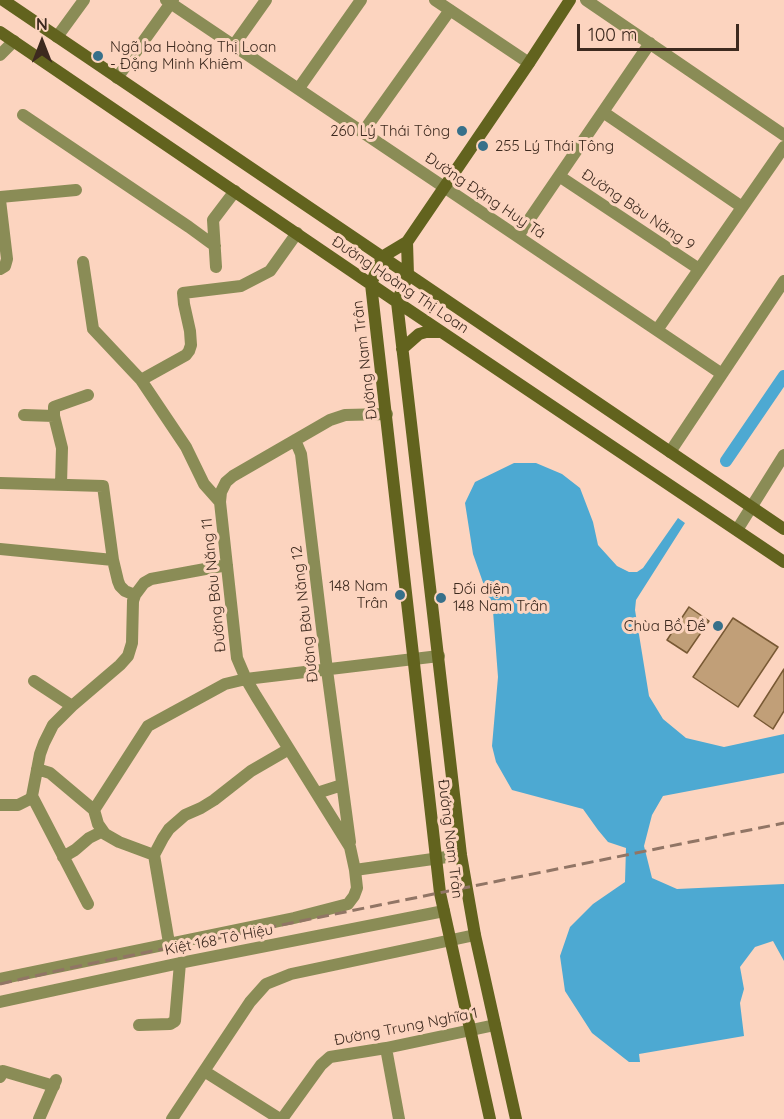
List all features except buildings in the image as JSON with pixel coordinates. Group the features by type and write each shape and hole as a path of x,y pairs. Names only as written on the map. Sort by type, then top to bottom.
{"street":[{"name":"Đường Hoàng Thị Loan","path":"3,0 784,529"},
{"path":"57,37 84,0"},
{"path":"234,45 266,0"},
{"path":"299,88 361,0"},
{"path":"435,0 530,63"},
{"path":"382,257 407,242 530,63 570,0"},
{"path":"586,0 784,135"},
{"path":"117,78 170,1"},
{"name":"Đường Đặng Huy Tá","path":"170,1 722,374"},
{"path":"363,132 450,10"},
{"name":"Đường Hoàng Thị Loan","path":"0,32 784,562"},
{"path":"0,55 14,41"},
{"path":"518,236 650,43"},
{"path":"603,112 742,207"},
{"path":"23,115 215,246"},
{"path":"657,330 784,147"},
{"name":"Đường Bàu Năng 9","path":"559,176 699,269"},
{"path":"0,269 5,266 7,259 0,199 76,190"},
{"path":"216,267 213,220 235,191"},
{"path":"141,380 186,355 189,351 190,331 183,293 241,286 270,271 297,233"},
{"name":"Đường Nam Trân","path":"407,242 408,275 397,302 461,855 475,935 516,1119"},
{"name":"Đường Nam Trân","path":"382,257 371,284 436,859 444,911 490,1119"},
{"path":"83,262 93,329 141,380 186,447 204,484 220,502"},
{"path":"670,452 784,281"},
{"path":"402,350 419,334 442,332"},
{"path":"61,484 62,448 54,407 88,395"},
{"name":"Đường Bàu Năng 11","path":"0,979 294,918 348,904 354,896 357,888 350,847 246,679 237,658 220,502 221,492 226,482 233,476 330,420 345,416 387,414"},
{"path":"24,416 54,416"},
{"name":"Đường Bàu Năng 12","path":"295,440 302,454 350,847"},
{"path":"737,530 782,462"},
{"path":"0,483 103,486 113,560 120,586 135,595"},
{"path":"0,549 113,560"},
{"path":"0,805 23,804 30,799 40,754 48,734 59,718 120,665 130,653 133,602 144,583 151,579 227,565"},
{"path":"94,810 148,726 225,684 246,679 439,656"},
{"path":"34,681 72,706"},
{"path":"169,943 154,855 169,829 185,815 208,804 251,771 289,748"},
{"path":"37,769 50,773 94,810 98,824 103,831 118,842 154,855"},
{"path":"317,794 342,785"},
{"path":"32,796 88,904"},
{"path":"63,857 93,835 103,831"},
{"path":"355,870 461,855"},
{"name":"Kiệt 168 Tô Hiệu","path":"0,1002 180,963 444,911"},
{"path":"172,1119 250,1002 266,984 291,974 475,935"},
{"path":"139,1025 170,1024 175,1021 180,963"},
{"name":"Đường Trung Nghĩa 1","path":"281,1119 321,1065 330,1057 495,1025"},
{"path":"386,1047 399,1119"},
{"path":"0,1077 3,1071 56,1083 39,1119"},
{"path":"204,1071 281,1119"}],"water":[{"path":"514,463 536,463 562,474 580,488 593,522 598,545 617,566 629,572 637,572 643,568 678,518 685,523 636,600 635,610 649,696 663,719 686,738 724,747 784,734 784,773 663,796 652,815 644,846 652,878 677,889 784,884 784,961 773,941 755,947 740,967 744,989 740,1003 744,1036 639,1054 640,1062 629,1062 592,1033 565,991 560,956 570,927 593,904 625,882 626,848 608,842 583,809 512,790 496,762 492,746 498,677 493,611 473,554 465,503 475,482"}],"waterway":[{"path":"726,461 784,376"}],"railway":[{"path":"0,984 784,823"}],"place":[{"name":"Ngã ba Hoàng Thị Loan - Đặng Minh Khiêm","path":"98,56"},
{"name":"260 Lý Thái Tông","path":"462,131"},
{"name":"255 Lý Thái Tông","path":"483,146"},
{"name":"148 Nam Trân","path":"400,595"},
{"name":"Đối diện 148 Nam Trân","path":"441,598"},
{"name":"Chùa Bồ Đề","path":"718,626"}]}
